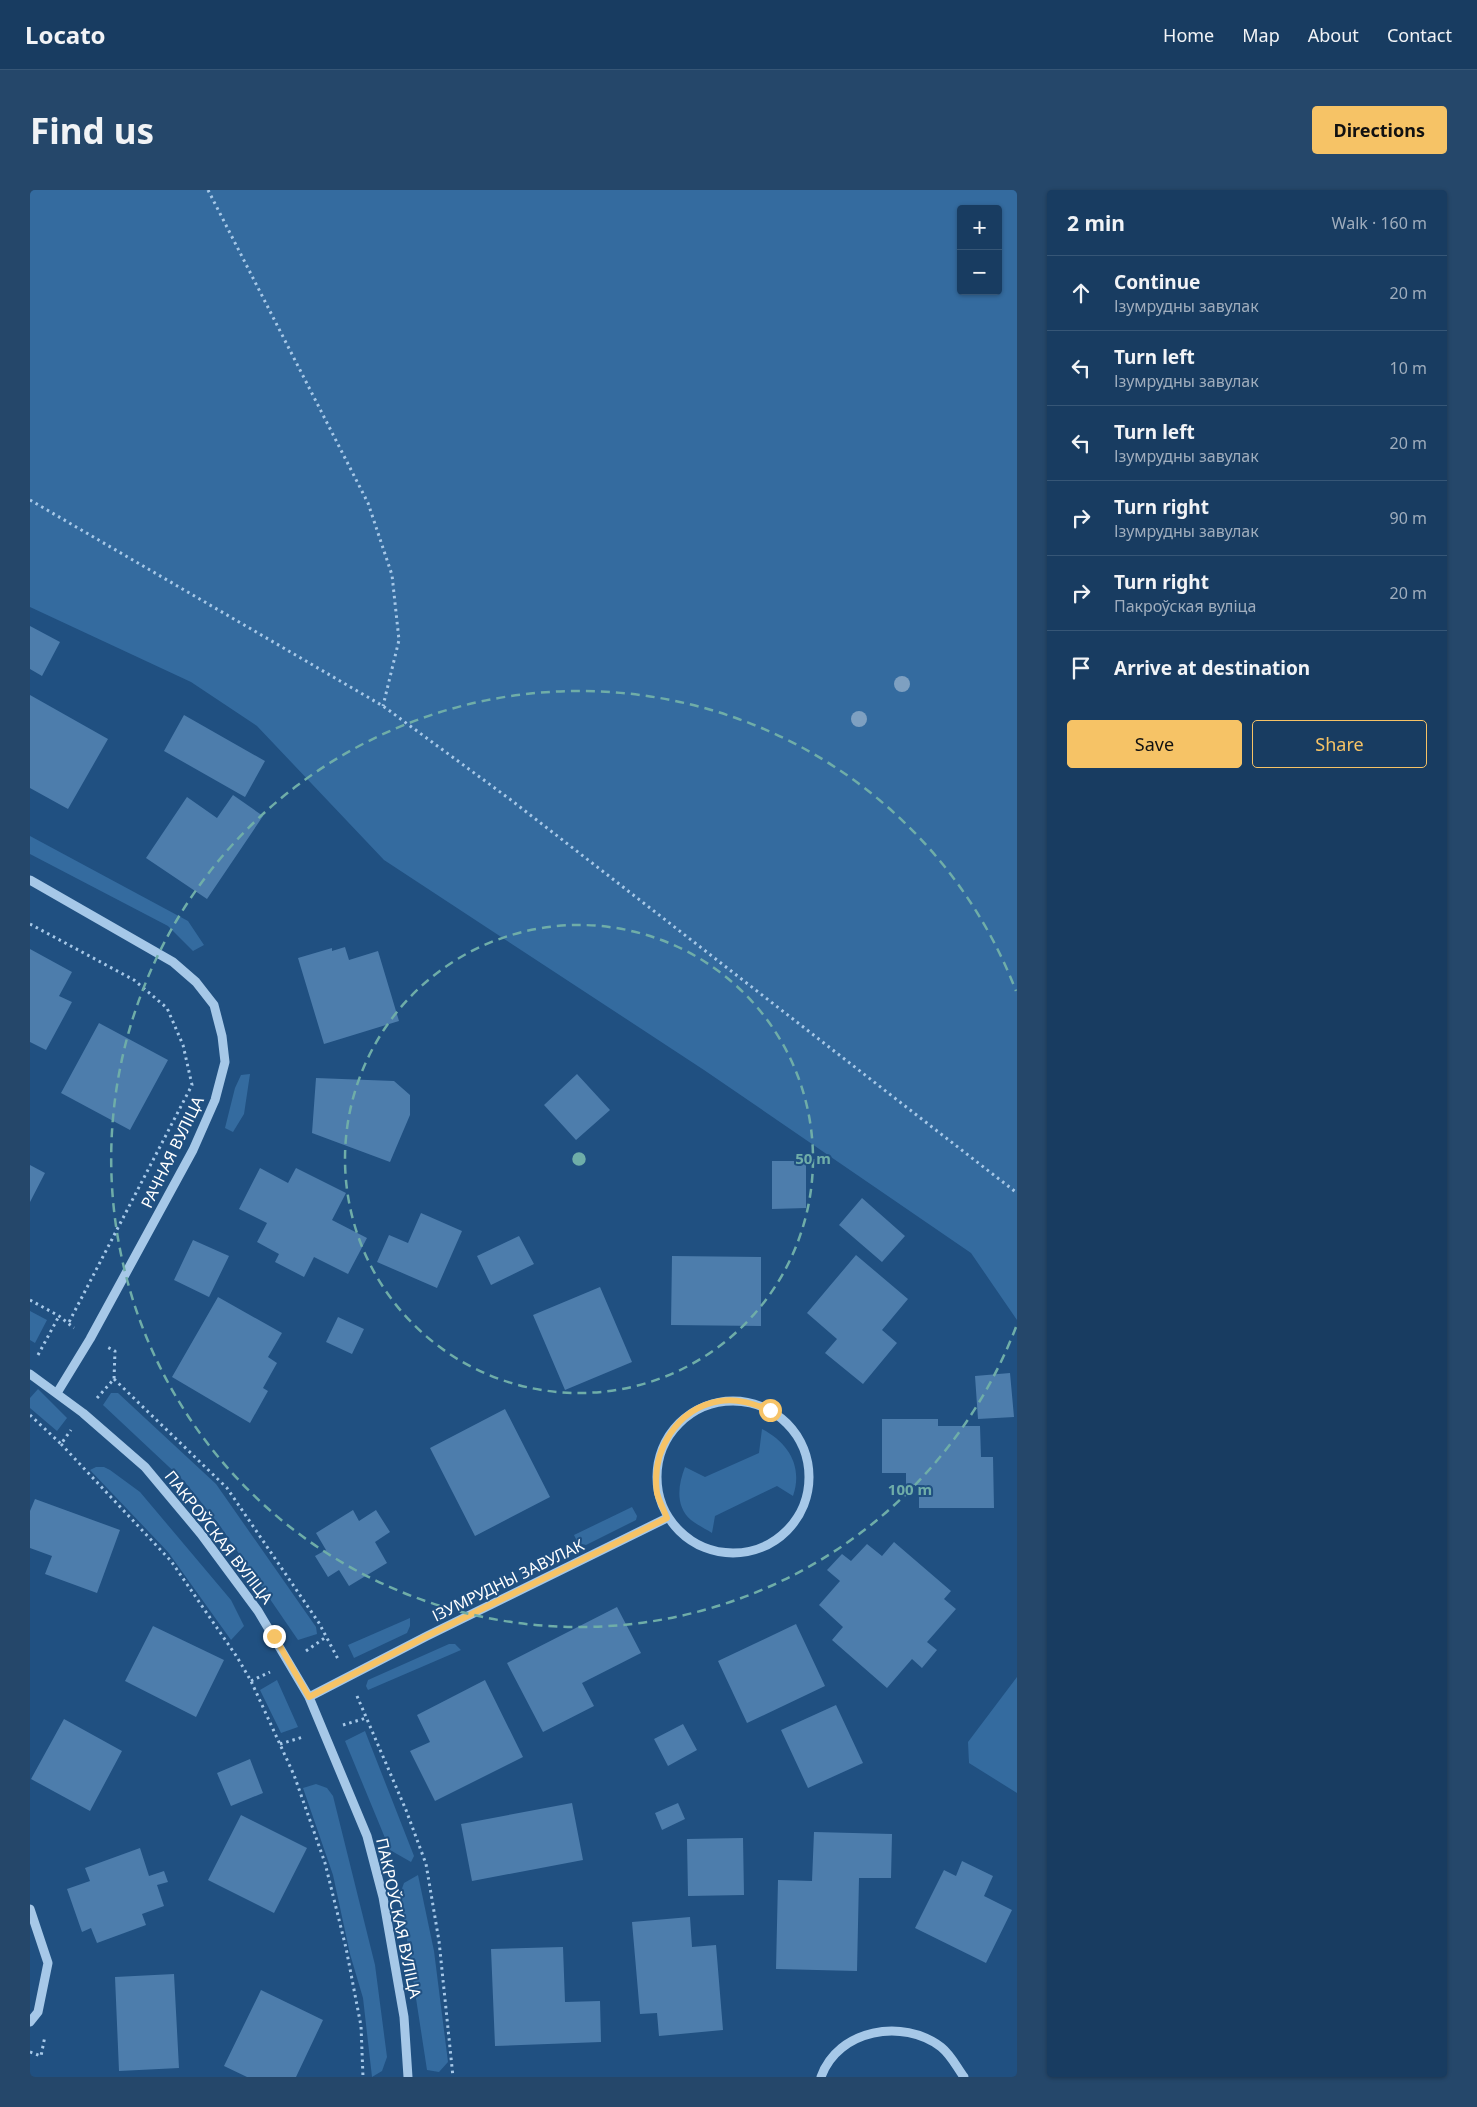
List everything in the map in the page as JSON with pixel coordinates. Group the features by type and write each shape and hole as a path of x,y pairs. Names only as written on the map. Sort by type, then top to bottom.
{"street":[{"name":"РАЧНАЯ ВУЛІЦА","path":"30,880 173,962 196,982 214,1004 222,1036 225,1062 216,1100 193,1150 90,1339 57,1393"},
{"name":"ПАКРОЎСКАЯ ВУЛІЦА","path":"30,1374 57,1393 146,1467 201,1534 258,1612 309,1697 367,1836 382,1897 404,2018 408,2077"},
{"path":"720,1401 746,1402 770,1410 789,1425 803,1446 810,1471 808,1497 797,1520 780,1539 757,1550 732,1555 706,1550 684,1538 667,1518 657,1495 656,1470 662,1445 676,1425 696,1410 720,1401"},
{"name":"ІЗУМРУДНЫ ЗАВУЛАК","path":"309,1697 427,1636 667,1518"},
{"path":"30,1909 48,1963 38,2012 30,2022"},
{"path":"821,2077 833,2058 845,2046 860,2036 883,2030 907,2031 930,2039 952,2057 964,2077"}],"path":[{"path":"208,190 368,503 392,575 399,640 383,706"},
{"path":"30,500 383,706 511,800 1017,1193"},
{"path":"30,924 134,980 167,1008 183,1045 192,1085 68,1324"},
{"path":"34,1361 59,1316"},
{"path":"114,1379 227,1488 319,1623 349,1677 406,1810 426,1864 439,1941 453,2077"},
{"path":"61,1444 171,1562 237,1657 251,1681 294,1775 325,1863 346,1948 361,2026 363,2077"}],"shaded area":[{"path":"30,190 1017,190 1017,1320 971,1253 704,1070 384,860 257,726 191,682 30,607"},
{"path":"30,836 188,921 204,945 193,951 168,926 30,854"},
{"path":"250,1074 244,1114 233,1132 225,1128 235,1088 241,1075"},
{"path":"30,1311 47,1320 35,1343 30,1340"},
{"path":"38,1389 67,1418 57,1431 30,1408 30,1398"},
{"path":"111,1393 118,1393 216,1484 316,1627 317,1634 298,1640 218,1523 184,1481 103,1405"},
{"path":"762,1429 780,1441 791,1457 796,1475 793,1496 777,1486 715,1516 712,1533 693,1522 682,1508 680,1502 681,1481 685,1467 705,1477 759,1453"},
{"path":"96,1467 104,1467 110,1470 140,1492 231,1600 244,1626 231,1640 168,1552 90,1470"},
{"path":"632,1507 637,1516 636,1520 586,1545 578,1543 574,1535"},
{"path":"410,1618 410,1626 407,1633 354,1658 348,1645"},
{"path":"449,1644 455,1644 461,1650 368,1690 366,1686 368,1680"},
{"path":"1017,1677 1017,1793 969,1763 968,1742"},
{"path":"277,1680 298,1727 281,1733 260,1690"},
{"path":"365,1731 414,1856 411,1862 390,1850 345,1741"},
{"path":"316,1784 327,1788 333,1796 375,1965 387,2057 382,2071 372,2077 363,1998 350,1954 333,1875 303,1788"},
{"path":"418,1875 434,1951 448,2062 439,2072 427,2070 400,1894 404,1883"}],"building":[{"path":"30,626 60,642 42,676 30,669"},
{"path":"30,695 108,739 68,809 30,788"},
{"path":"184,715 265,761 245,797 164,751"},
{"path":"233,795 263,816 207,899 146,858 187,797 217,818"},
{"path":"345,947 349,960 378,951 399,1021 324,1044 298,958 332,948 332,951"},
{"path":"30,949 72,972 59,996 72,1002 46,1050 30,1042"},
{"path":"99,1023 168,1060 130,1130 61,1093"},
{"path":"577,1074 610,1110 576,1140 544,1105"},
{"path":"316,1078 394,1081 410,1095 410,1115 390,1162 312,1133"},
{"path":"772,1161 806,1161 806,1208 772,1209"},
{"path":"30,1165 45,1173 30,1202"},
{"path":"260,1168 288,1183 296,1168 346,1193 332,1220 367,1238 348,1274 314,1257 304,1277 275,1262 279,1254 257,1242 267,1223 239,1209"},
{"path":"862,1198 905,1236 882,1262 839,1225"},
{"path":"421,1213 462,1231 437,1288 377,1262 389,1235 408,1243"},
{"path":"519,1236 534,1264 491,1285 477,1256"},
{"path":"193,1240 229,1256 209,1297 174,1280"},
{"path":"856,1255 908,1299 882,1330 897,1343 863,1384 825,1353 837,1339 807,1313"},
{"path":"672,1256 761,1257 761,1326 671,1325"},
{"path":"600,1287 632,1362 565,1390 533,1315"},
{"path":"218,1297 282,1333 268,1357 277,1363 263,1388 268,1391 250,1423 172,1377"},
{"path":"338,1317 364,1329 352,1354 326,1342"},
{"path":"1010,1373 1014,1417 978,1419 975,1376"},
{"path":"505,1409 550,1497 475,1536 430,1448"},
{"path":"882,1419 938,1419 938,1426 980,1426 981,1457 993,1457 994,1508 919,1508 919,1485 906,1485 906,1473 882,1473"},
{"path":"35,1499 120,1530 97,1593 45,1574 52,1556 30,1548 30,1511"},
{"path":"353,1510 359,1521 376,1510 390,1532 375,1542 387,1563 349,1586 339,1570 328,1577 315,1556 326,1550 316,1533"},
{"path":"894,1542 951,1591 944,1599 956,1609 927,1642 937,1650 922,1668 912,1659 887,1688 832,1640 843,1627 819,1605 840,1581 827,1570 842,1554 851,1561 867,1544 882,1556"},
{"path":"617,1607 641,1653 582,1683 594,1706 543,1732 507,1663"},
{"path":"796,1624 825,1686 747,1723 718,1661"},
{"path":"153,1626 224,1660 196,1717 125,1681"},
{"path":"485,1680 523,1757 435,1801 410,1751 430,1742 417,1715"},
{"path":"836,1705 863,1763 808,1788 781,1730"},
{"path":"64,1719 122,1751 90,1811 31,1779"},
{"path":"683,1724 697,1750 668,1766 654,1739"},
{"path":"250,1759 263,1793 231,1806 217,1773"},
{"path":"572,1803 583,1860 472,1881 461,1824"},
{"path":"678,1803 685,1819 662,1830 655,1813"},
{"path":"241,1815 307,1848 274,1913 208,1880"},
{"path":"814,1832 892,1834 891,1878 859,1878 857,1971 776,1969 778,1880 812,1881"},
{"path":"743,1838 744,1895 688,1896 687,1839"},
{"path":"140,1848 149,1876 164,1871 168,1882 157,1885 164,1906 142,1914 146,1925 97,1943 91,1928 82,1932 67,1889 90,1881 85,1868"},
{"path":"962,1861 993,1876 984,1896 1012,1910 986,1963 915,1928 944,1870 956,1876"},
{"path":"690,1917 692,1947 716,1945 723,2030 659,2036 657,2013 640,2014 632,1922"},
{"path":"563,1947 565,2002 600,2001 601,2042 495,2046 491,1949"},
{"path":"174,1974 179,2068 119,2071 115,1977"},
{"path":"261,1990 323,2020 296,2077 247,2077 224,2066"}],"route":[{"path":"274,1636 309,1697 427,1636 667,1518 657,1495 656,1470 662,1445 676,1425 696,1410 720,1401 746,1402 770,1410"}]}
